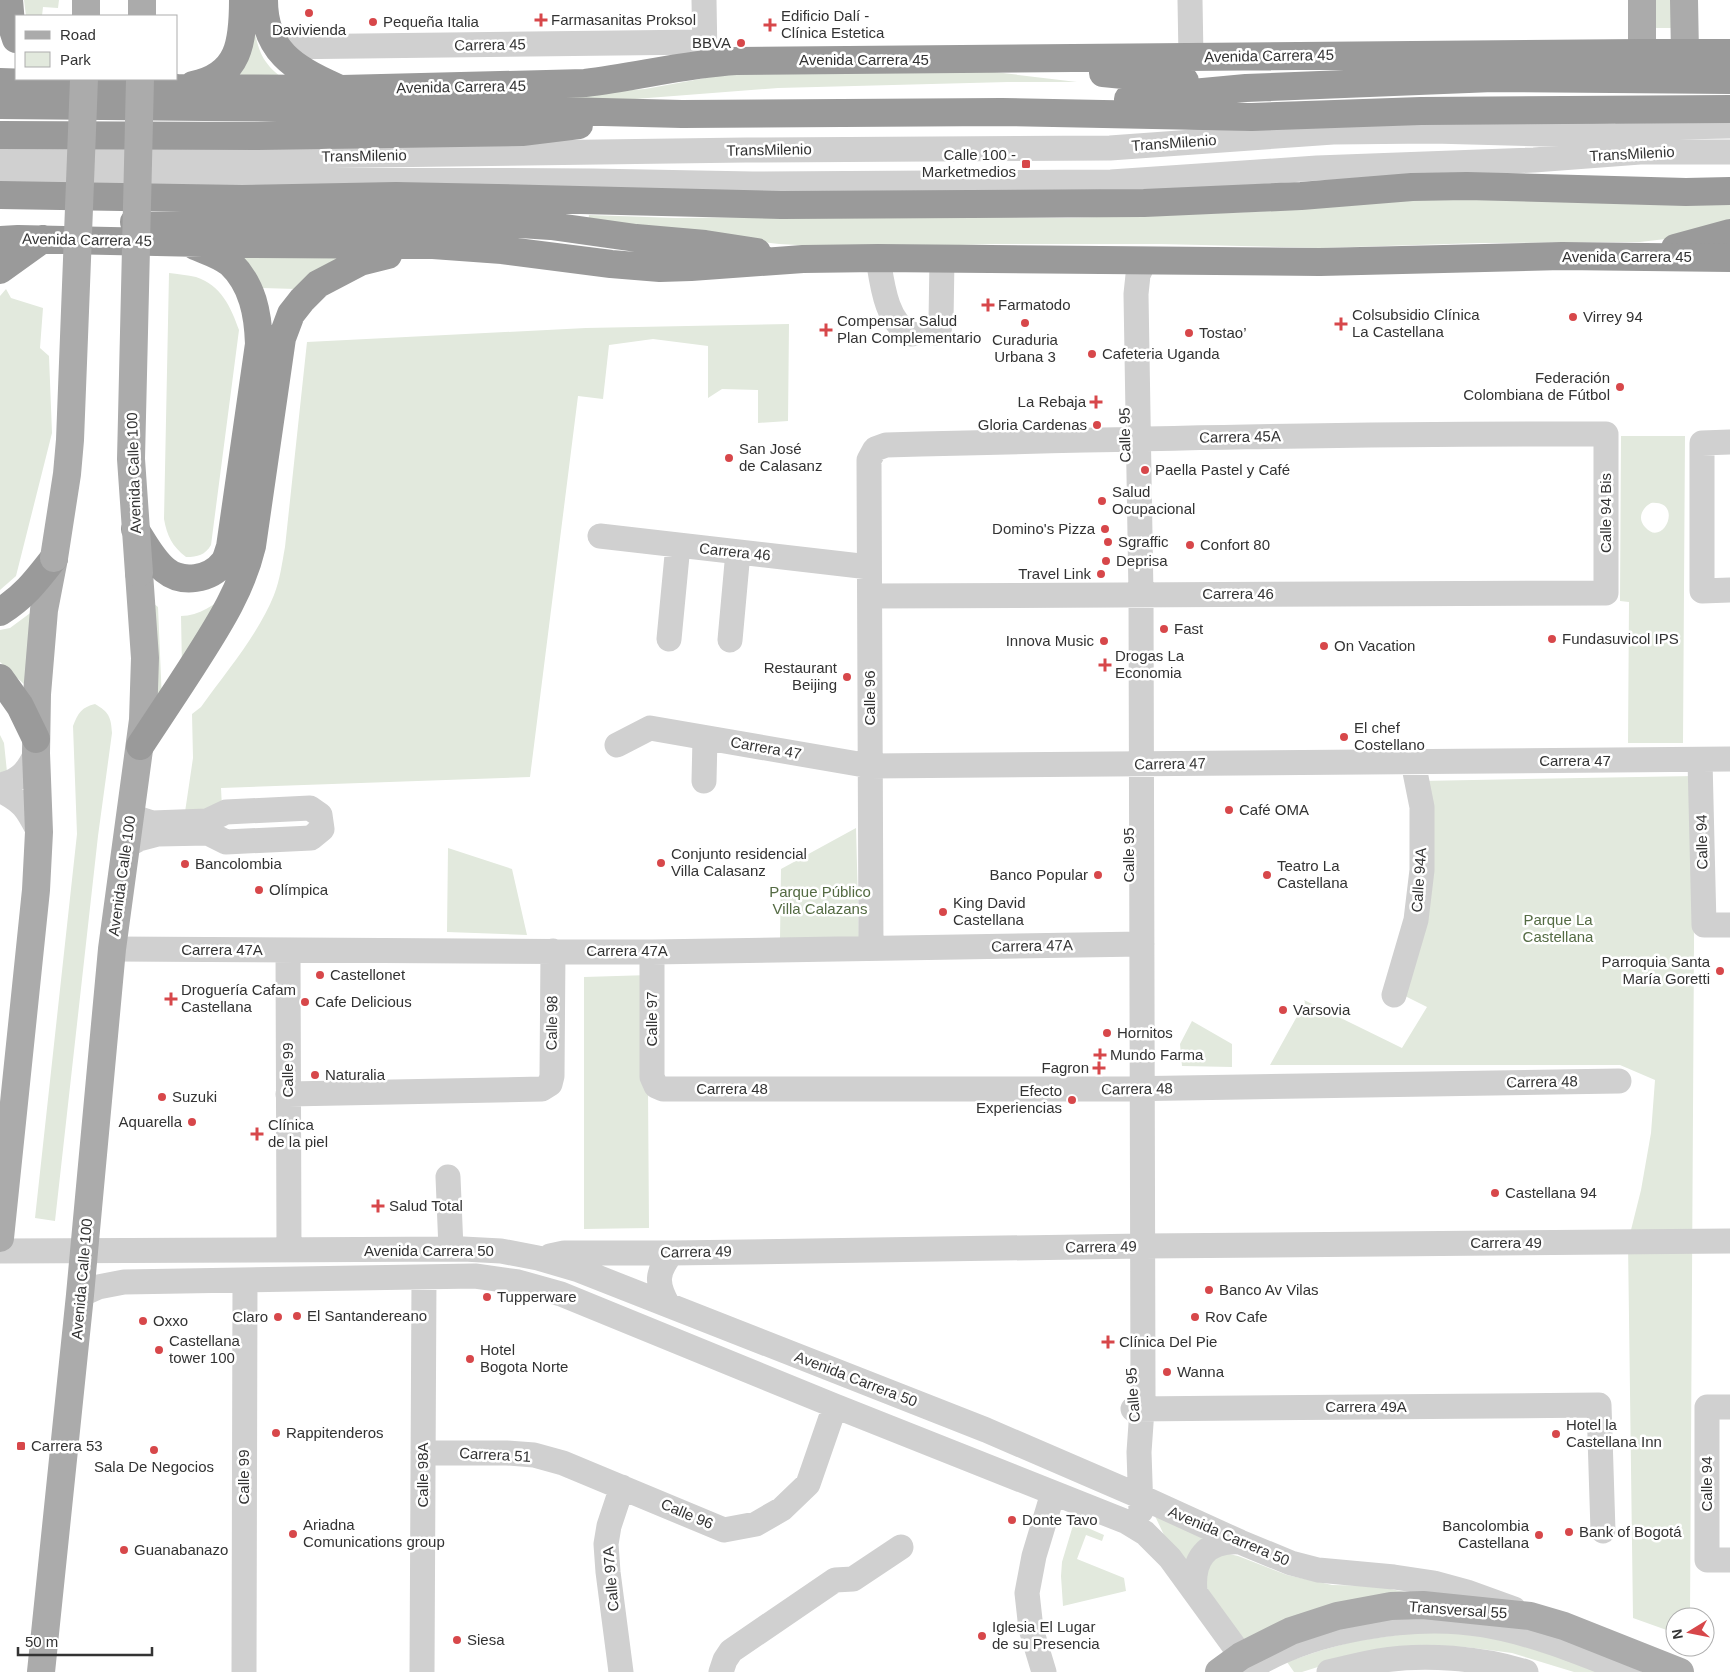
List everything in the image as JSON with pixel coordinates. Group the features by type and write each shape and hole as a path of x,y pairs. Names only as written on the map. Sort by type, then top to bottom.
{"highway":[{"path":"9,0 11,24 15,36"},
{"path":"178,88 200,84 212,79 230,65 241,42 243,0"},
{"path":"264,0 268,32 276,47 298,67 314,78 342,90"},
{"name":"Avenida Carrera 45","path":"0,82 72,81 178,88 342,90 585,83 620,79 705,53 736,61 1642,53 1730,54"},
{"path":"964,60 1246,88"},
{"name":"Avenida Carrera 45","path":"1002,112 1246,88 1493,78 1730,80"},
{"name":"Avenida Carrera 45","path":"0,105 524,110 682,114 1002,112 1252,117 1421,111 1730,109"},
{"name":"Avenida Carrera 45","path":"0,135 258,136 522,132 682,114"},
{"path":"0,196 242,199 432,197 781,206 1144,203 1301,196 1448,186 1730,192"},
{"name":"Avenida Carrera 45","path":"0,222 490,222 550,226 636,238 705,244 803,259"},
{"path":"1640,257 1730,234"},
{"path":"0,270 43,239"},
{"name":"Avenida Carrera 45","path":"0,240 433,245 502,250 611,264 660,268 803,259 878,258 1320,262 1554,256 1730,258"},
{"path":"135,529 150,553 165,570 182,579 194,579 211,573 224,562 230,547 259,344 258,321 253,300 246,284 230,263 214,254 184,242"},
{"path":"140,746 218,626 247,567 252,546 282,338 291,314 318,284 360,262 433,245"},
{"path":"0,612 22,598 54,558"},
{"path":"0,678 20,706 36,746"}],"main road":[{"path":"86,0 86,15"},
{"path":"142,0 142,15"},
{"path":"1642,0 1642,53"},
{"path":"1684,0 1685,53"},
{"name":"Avenida Calle 100","path":"41,1672 85,1251 112,949 143,720 145,658 131,459 140,80"},
{"path":"0,1238 36,890 39,832 36,746 40,648 44,610 67,474 70,440 72,81"},
{"name":"Transversal 55","path":"1219,1672 1248,1667 1291,1631 1337,1616 1391,1606 1457,1607 1530,1616"},
{"name":"Avenida Carrera 50","path":"1530,1616 1564,1626 1680,1672"}],"street":[{"path":"704,0 705,53"},
{"path":"1190,0 1191,57"},
{"name":"Carrera 45","path":"276,47 705,53"},
{"name":"TransMilenio","path":"0,160 746,150 1110,148 1333,132 1537,133 1640,127 1730,126"},
{"name":"TransMilenio","path":"1537,133 1640,145 1730,152"},
{"name":"TransMilenio","path":"1534,160 1640,145 1730,138"},
{"name":"TransMilenio","path":"0,177 752,184 1111,182 1317,168 1534,160 1730,163"},
{"path":"878,258 882,282 892,315 905,331 924,334 939,330 941,321 942,259"},
{"name":"Calle 95","path":"1113,260 1122,275 1123,284 1132,439"},
{"name":"Calle 95","path":"1145,260 1138,275 1136,294 1132,439 1136,765 1136,1246 1140,1496 1145,1533"},
{"name":"Carrera 45A","path":"875,448 886,445 1132,439 1606,434"},
{"name":"Calle 94 Bis","path":"1606,434 1606,592"},
{"path":"1730,442 1702,443 1702,591 1730,590"},
{"name":"Calle 96","path":"871,948 869,460 875,448"},
{"name":"Carrera 46","path":"600,536 870,567"},
{"path":"669,638 678,545"},
{"path":"730,640 738,552"},
{"name":"Carrera 46","path":"870,596 1606,592"},
{"name":"Carrera 47","path":"617,745 650,728 870,766 1730,760"},
{"path":"704,781 705,738"},
{"path":"0,785 13,782 24,775 29,768 36,746"},
{"name":"Calle 94","path":"1700,760 1704,925 1730,925"},
{"name":"Calle 94A","path":"1394,995 1416,920 1422,870 1422,807 1413,762"},
{"path":"0,790 15,798 27,808 39,832"},
{"path":"126,846 139,839 158,834 208,833 226,842 310,838 322,829 320,815 310,808 226,812 207,821 152,823 130,816"},
{"name":"Carrera 47A","path":"112,949 652,952 1136,944"},
{"name":"Calle 99","path":"288,950 290,1250"},
{"name":"Calle 98","path":"288,1094 542,1089 550,1084 552,1076 553,951"},
{"name":"Calle 97","path":"652,952 652,1077 656,1086"},
{"name":"Carrera 48","path":"656,1086 663,1089 1136,1089 1619,1081"},
{"path":"448,1177 450,1249"},
{"name":"Carrera 49","path":"475,1276 538,1258 564,1253 1730,1241"},
{"name":"Avenida Carrera 50","path":"0,1251 450,1249 501,1251 538,1258 579,1270 986,1430 1291,1563 1318,1570 1394,1577 1434,1584 1467,1592 1530,1616"},
{"path":"668,1305 661,1293 659,1278 663,1264 672,1253"},
{"name":"Avenida Carrera 50","path":"80,1295 98,1287 124,1282 475,1276 518,1282 561,1294 1126,1522 1145,1533 1170,1558 1248,1667"},
{"name":"Calle 98A","path":"422,1672 424,1277"},
{"name":"Calle 99","path":"244,1672 245,1281"},
{"name":"Carrera 49A","path":"1138,1409 1599,1405 1603,1531"},
{"name":"Calle 96","path":"622,1487 724,1530 756,1524 782,1508 808,1484 835,1406"},
{"name":"Calle 94","path":"1718,1407 1718,1560"},
{"name":"Carrera 51","path":"423,1453 507,1453 534,1456 563,1463 622,1487"},
{"name":"Calle 97A","path":"621,1672 606,1544 609,1526 622,1487"},
{"path":"1044,1672 1031,1629 1027,1593 1034,1556 1053,1493"},
{"path":"1195,1592 1194,1578 1196,1565 1203,1554 1214,1545 1226,1541 1240,1542"},
{"path":"722,1672 725,1660 731,1651 835,1580 853,1579 901,1548"},
{"path":"1248,1667 1325,1636 1414,1622 1450,1622 1484,1625 1526,1636 1584,1654 1629,1672"},
{"path":"1329,1672 1379,1661 1444,1658 1487,1663 1526,1672"}],"green space":[{"path":"24,0 59,0 58,8 43,7 42,15 26,15"},
{"path":"1651,0 1677,0 1677,28 1651,28"},
{"path":"253,24 257,43 263,57 272,69 287,81 234,75"},
{"path":"986,71 1077,82 778,88 622,100 544,97 645,89 722,75 760,72"},
{"path":"1447,198 1730,201 1730,225 1674,238 1640,242 1480,243 1321,248 1161,244 995,244 853,248 779,244 588,222 589,215 676,218 861,216 1067,218 1250,212"},
{"path":"237,254 342,256 296,289 262,288"},
{"path":"169,273 196,277 212,285 224,298 239,330 211,545 204,553 190,557 186,557 174,545 167,531 164,519"},
{"path":"6,289 11,298 43,308 40,348 49,356 52,433 16,576 0,590 0,296"},
{"path":"789,324 788,421 758,423 758,390 722,389 708,398 708,346 653,339 609,345 603,399 578,396 530,777 221,788 222,808 185,812 193,758 192,714 201,707 250,639 267,610 278,583 285,547 307,342 586,328"},
{"path":"1621,436 1685,436 1683,743 1628,743 1629,602 1620,601","holes":["1651,503 1661,504 1667,509 1669,515 1668,522 1658,532 1652,532 1645,527 1641,517 1645,508"]},
{"path":"229,594 182,669 181,616 200,612"},
{"path":"149,600 158,607 162,701 152,695"},
{"path":"33,611 25,685 0,662 0,630 10,628"},
{"path":"95,704 108,716 112,733 98,836 55,1221 35,1218 77,834 73,726 81,711"},
{"path":"0,735 4,743 7,772 0,772"},
{"name":"Parque La Castellana","path":"1695,776 1690,1607 1665,1607 1665,1629 1633,1618 1628,1242 1641,1190 1651,1133 1655,1080 1620,1065 1270,1065 1305,1002 1304,1000 1402,1048 1427,1007 1403,995 1420,781"},
{"name":"Parque Público Villa Calazans","path":"856,828 859,940 780,939 781,869"},
{"path":"448,848 512,869 527,935 447,932"},
{"path":"650,975 648,1089 649,1228 584,1229 584,977"},
{"path":"1192,1021 1232,1044 1232,1067 1182,1066 1180,1044"},
{"path":"1155,1516 1214,1538 1186,1563 1164,1535"},
{"path":"1074,1522 1104,1535 1102,1541 1086,1535 1077,1559 1124,1578 1126,1591 1063,1606 1062,1562"},
{"path":"1220,1552 1238,1556 1287,1575 1332,1585 1376,1586 1429,1597 1244,1641 1209,1592 1201,1577"},
{"path":"1419,1632 1468,1632 1514,1640 1611,1672 1574,1672 1512,1653 1466,1647 1419,1646 1359,1654 1302,1672 1294,1672 1287,1662 1355,1641"}],"place":[{"name":"Davivienda","path":"309,13"},
{"name":"Farmasanitas Proksol","path":"541,20"},
{"name":"Pequeña Italia","path":"373,22"},
{"name":"Edificio Dalí - Clínica Estetica","path":"770,25"},
{"name":"BBVA","path":"741,43"},
{"name":"Calle 100 - Marketmedios","path":"1026,164"},
{"name":"Farmatodo","path":"988,305"},
{"name":"Virrey 94","path":"1573,317"},
{"name":"Curaduria Urbana 3","path":"1025,323"},
{"name":"Colsubsidio Clínica La Castellana","path":"1341,324"},
{"name":"Compensar Salud Plan Complementario","path":"826,330"},
{"name":"Tostao’","path":"1189,333"},
{"name":"Cafeteria Uganda","path":"1092,354"},
{"name":"Federación Colombiana de Fútbol","path":"1620,387"},
{"name":"La Rebaja","path":"1096,402"},
{"name":"Gloria Cardenas","path":"1097,425"},
{"name":"San José de Calasanz","path":"729,458"},
{"name":"Paella Pastel y Café","path":"1145,470"},
{"name":"Salud Ocupacional","path":"1102,501"},
{"name":"Domino's Pizza","path":"1105,529"},
{"name":"Sgraffic","path":"1108,542"},
{"name":"Confort 80","path":"1190,545"},
{"name":"Deprisa","path":"1106,561"},
{"name":"Travel Link","path":"1101,574"},
{"name":"Fast","path":"1164,629"},
{"name":"Fundasuvicol IPS","path":"1552,639"},
{"name":"Innova Music","path":"1104,641"},
{"name":"On Vacation","path":"1324,646"},
{"name":"Drogas La Economia","path":"1105,665"},
{"name":"Restaurant Beijing","path":"847,677"},
{"name":"El chef Costellano","path":"1344,737"},
{"name":"Café OMA","path":"1229,810"},
{"name":"Conjunto residencial Villa Calasanz","path":"661,863"},
{"name":"Bancolombia","path":"185,864"},
{"name":"Banco Popular","path":"1098,875"},
{"name":"Teatro La Castellana","path":"1267,875"},
{"name":"Olímpica","path":"259,890"},
{"name":"King David Castellana","path":"943,912"},
{"name":"Parroquia Santa María Goretti","path":"1720,971"},
{"name":"Castellonet","path":"320,975"},
{"name":"Droguería Cafam Castellana","path":"171,999"},
{"name":"Cafe Delicious","path":"305,1002"},
{"name":"Varsovia","path":"1283,1010"},
{"name":"Hornitos","path":"1107,1033"},
{"name":"Mundo Farma","path":"1100,1055"},
{"name":"Fagron","path":"1099,1068"},
{"name":"Naturalia","path":"315,1075"},
{"name":"Suzuki","path":"162,1097"},
{"name":"Efecto Experiencias","path":"1072,1100"},
{"name":"Aquarella","path":"192,1122"},
{"name":"Clínica de la piel","path":"257,1134"},
{"name":"Castellana 94","path":"1495,1193"},
{"name":"Salud Total","path":"378,1206"},
{"name":"Banco Av Vilas","path":"1209,1290"},
{"name":"Tupperware","path":"487,1297"},
{"name":"El Santandereano","path":"297,1316"},
{"name":"Claro","path":"278,1317"},
{"name":"Rov Cafe","path":"1195,1317"},
{"name":"Oxxo","path":"143,1321"},
{"name":"Clínica Del Pie","path":"1108,1342"},
{"name":"Castellana tower 100","path":"159,1350"},
{"name":"Hotel Bogota Norte","path":"470,1359"},
{"name":"Wanna","path":"1167,1372"},
{"name":"Rappitenderos","path":"276,1433"},
{"name":"Hotel la Castellana Inn","path":"1556,1434"},
{"name":"Carrera 53","path":"21,1446"},
{"name":"Sala De Negocios","path":"154,1450"},
{"name":"Donte Tavo","path":"1012,1520"},
{"name":"Bank of Bogotá","path":"1569,1532"},
{"name":"Ariadna Comunications group","path":"293,1534"},
{"name":"Bancolombia Castellana","path":"1539,1535"},
{"name":"Guanabanazo","path":"124,1550"},
{"name":"Iglesia El Lugar de su Presencia","path":"982,1636"},
{"name":"Siesa","path":"457,1640"}]}
